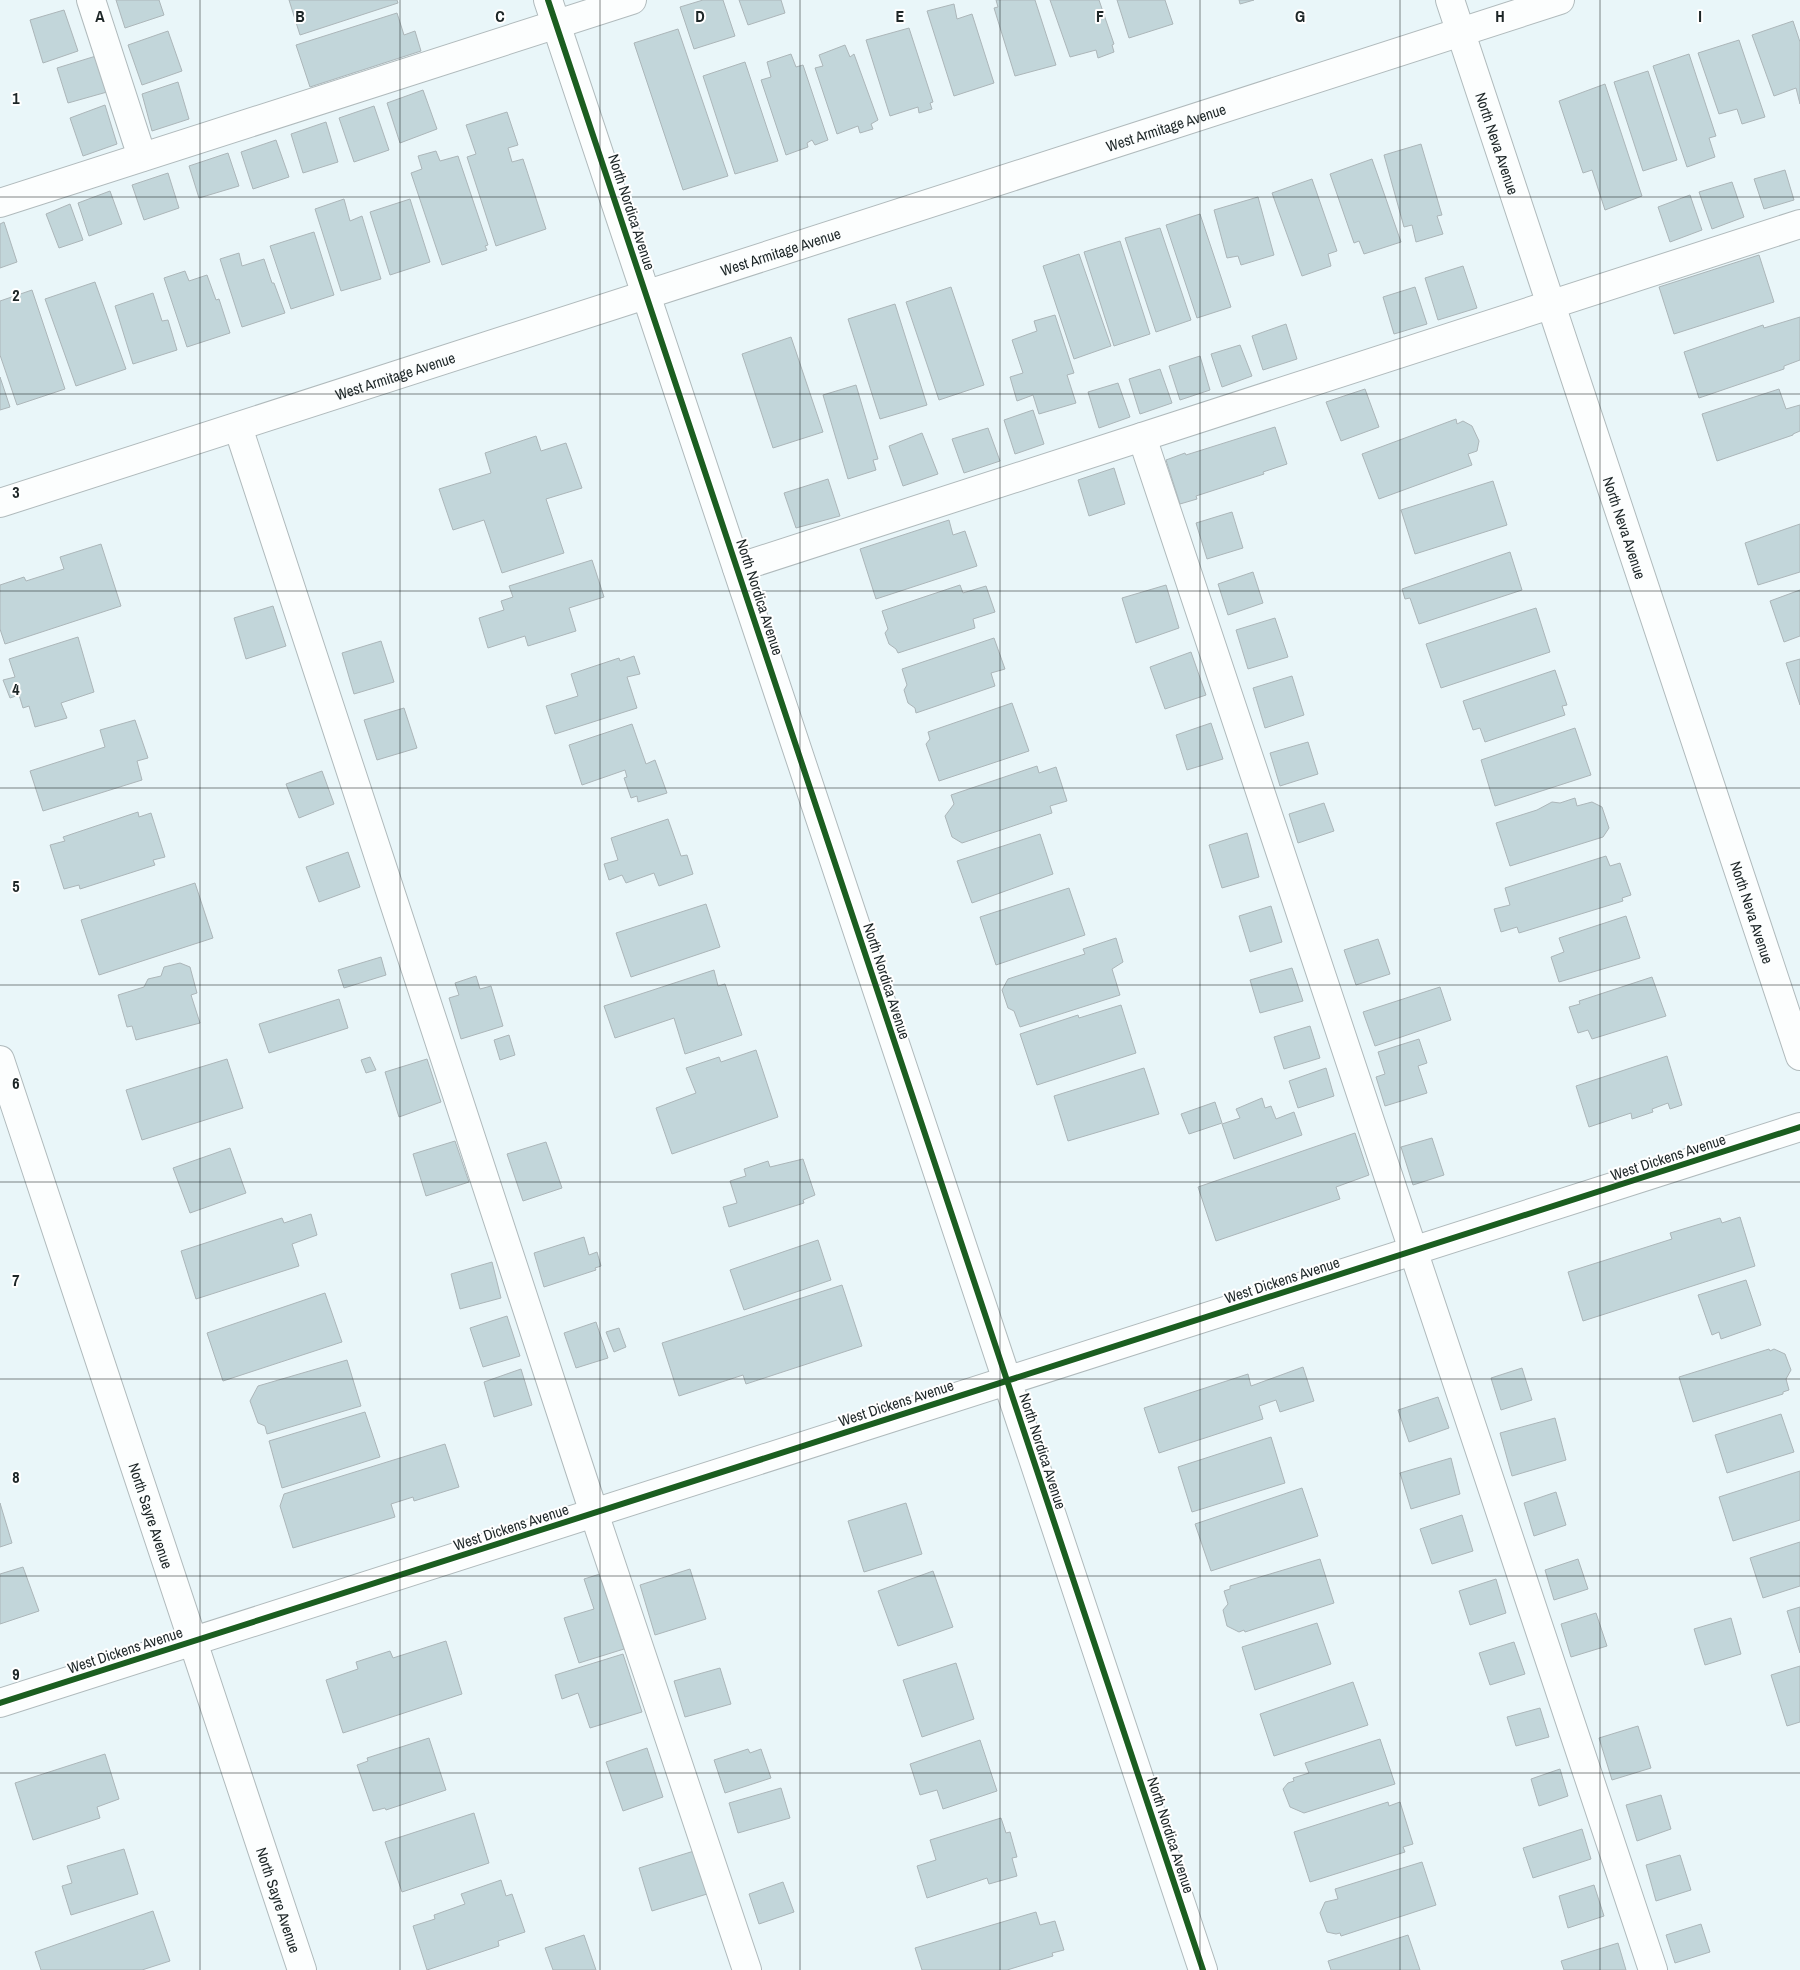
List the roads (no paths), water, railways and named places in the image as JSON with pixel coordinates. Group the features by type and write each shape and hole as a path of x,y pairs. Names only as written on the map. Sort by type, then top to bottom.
{"street":[{"path":"91,0 142,157"},
{"path":"0,203 142,157 552,12 632,0"},
{"name":"North Neva Avenue","path":"1450,0 1800,1056"},
{"name":"West Armitage Avenue","path":"0,503 1560,0"},
{"name":"North Nordica Avenue","path":"552,12 1203,1970"},
{"path":"737,568 1800,224"},
{"path":"238,426 594,1513 747,1970"},
{"path":"1142,437 1653,1970"},
{"name":"North Sayre Avenue","path":"0,1060 302,1970"},
{"name":"West Dickens Avenue","path":"0,1703 1800,1127"}]}
